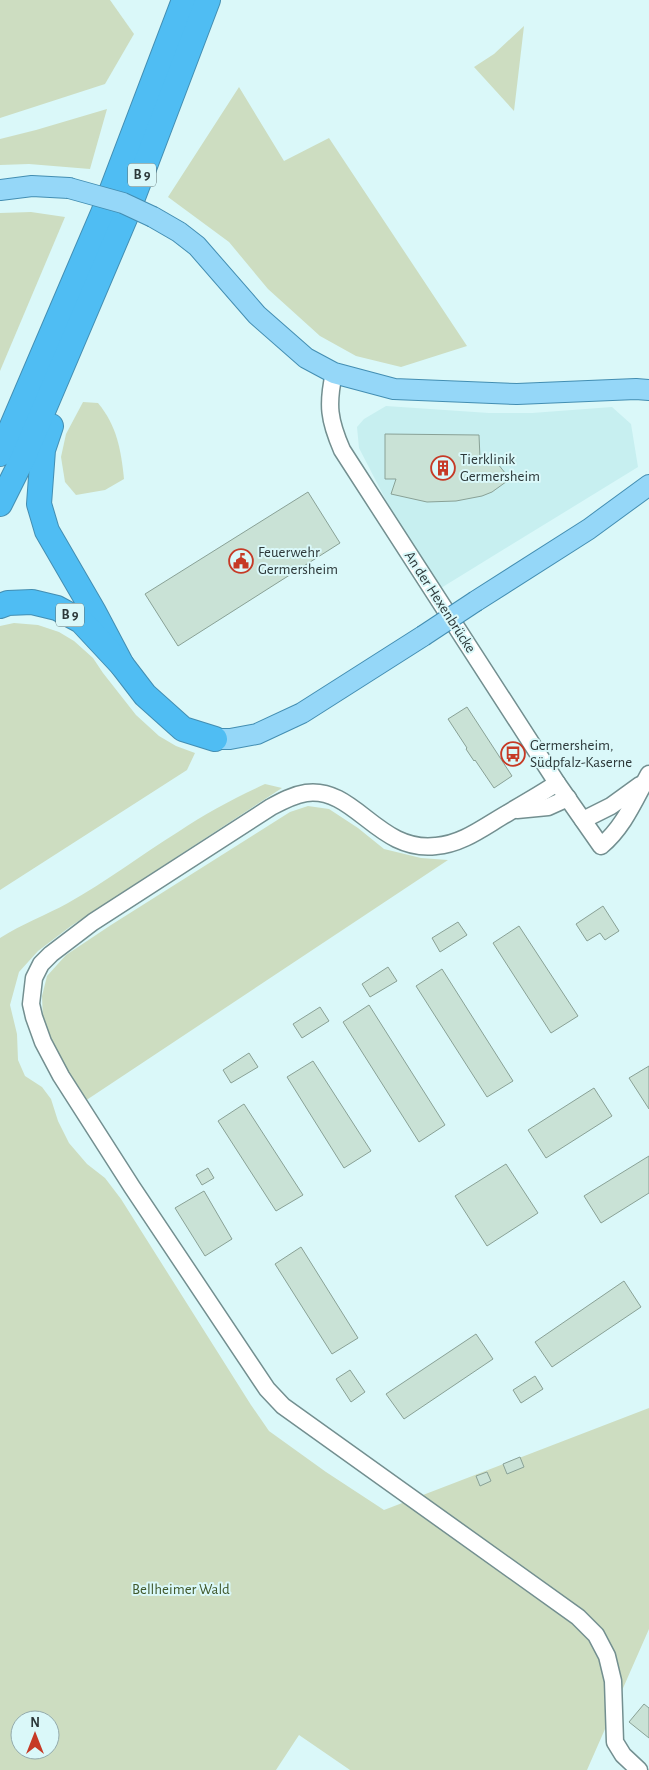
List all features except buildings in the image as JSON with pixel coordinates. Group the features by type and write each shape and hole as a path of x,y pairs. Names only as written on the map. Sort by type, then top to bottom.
{"highway":[{"name":"B 9","path":"3,446 103,213 184,0"},
{"name":"B 9","path":"0,504 24,456 72,347 126,216 208,0"},
{"name":"B 9","path":"72,347 60,405 43,450 39,504 47,531 122,665"},
{"name":"B 9","path":"0,606 8,603 32,602 57,608 81,621 122,665 145,695 183,729 215,740"}],"main road":[{"name":"B 9","path":"0,190 32,186 69,188 123,203 153,217 179,232 197,246 256,315 306,358 334,373 394,389 517,394 649,390"},
{"name":"B 9","path":"554,393 614,382 649,380"},
{"name":"B 9","path":"215,740 257,734 302,713 613,512 649,486"},
{"name":"B 9","path":"613,512 649,494"}],"street":[{"name":"An der Hexenbrücke","path":"334,373 330,391 330,412 332,428 342,450 556,783 601,846 612,837 647,778"},
{"name":"An der Hexenbrücke","path":"583,820 611,806 647,778"},
{"path":"556,783 464,838 436,846 420,846 403,842 386,834 339,798 320,792 293,796 271,807 94,922 59,948 41,964 34,978 32,1004 34,1017 43,1042 61,1076 137,1196 275,1398 578,1617 596,1635 607,1656 613,1681 615,1742 623,1755 639,1770"},
{"path":"511,811 548,807 568,798"}],"shaded area":[{"path":"386,406 489,413 532,413 612,407 631,424 638,467 441,588 392,512 359,448 357,427 364,419"}],"green space":[{"path":"0,0 110,0 134,34 105,84 0,118"},
{"path":"524,26 514,111 474,67 494,54"},
{"path":"239,87 284,161 329,138 467,346 401,367 356,356 320,336 268,289 229,242 168,197"},
{"path":"107,109 90,169 29,164 0,165 0,139"},
{"path":"31,212 65,217 0,371 0,213"},
{"path":"83,402 98,403 110,421 117,439 124,479 105,490 76,495 65,482 61,457 66,434"},
{"path":"14,623 38,625 59,632 74,641 93,658 136,715 159,736 176,746 195,753 187,770 0,890 0,626"},
{"name":"Bellheimer Wald","path":"265,784 282,788 71,926 38,951 19,972 10,1005 17,1034 18,1060 25,1076 42,1087 51,1099 58,1121 69,1143 87,1164 105,1178 121,1199 269,1431 326,1472 384,1510 649,1408 649,1629 587,1770 350,1770 299,1735 276,1770 0,1770 0,938 82,895 199,818"},
{"path":"308,806 329,809 358,828 384,849 421,858 448,860 85,1101 53,1047 43,1020 42,996 47,976 66,955 111,925 290,812"}],"place":[{"name":"Tierklinik Germersheim","path":"443,468"},
{"name":"Feuerwehr Germersheim","path":"241,561"},
{"name":"Germersheim, Südpfalz-Kaserne","path":"513,754"}]}
